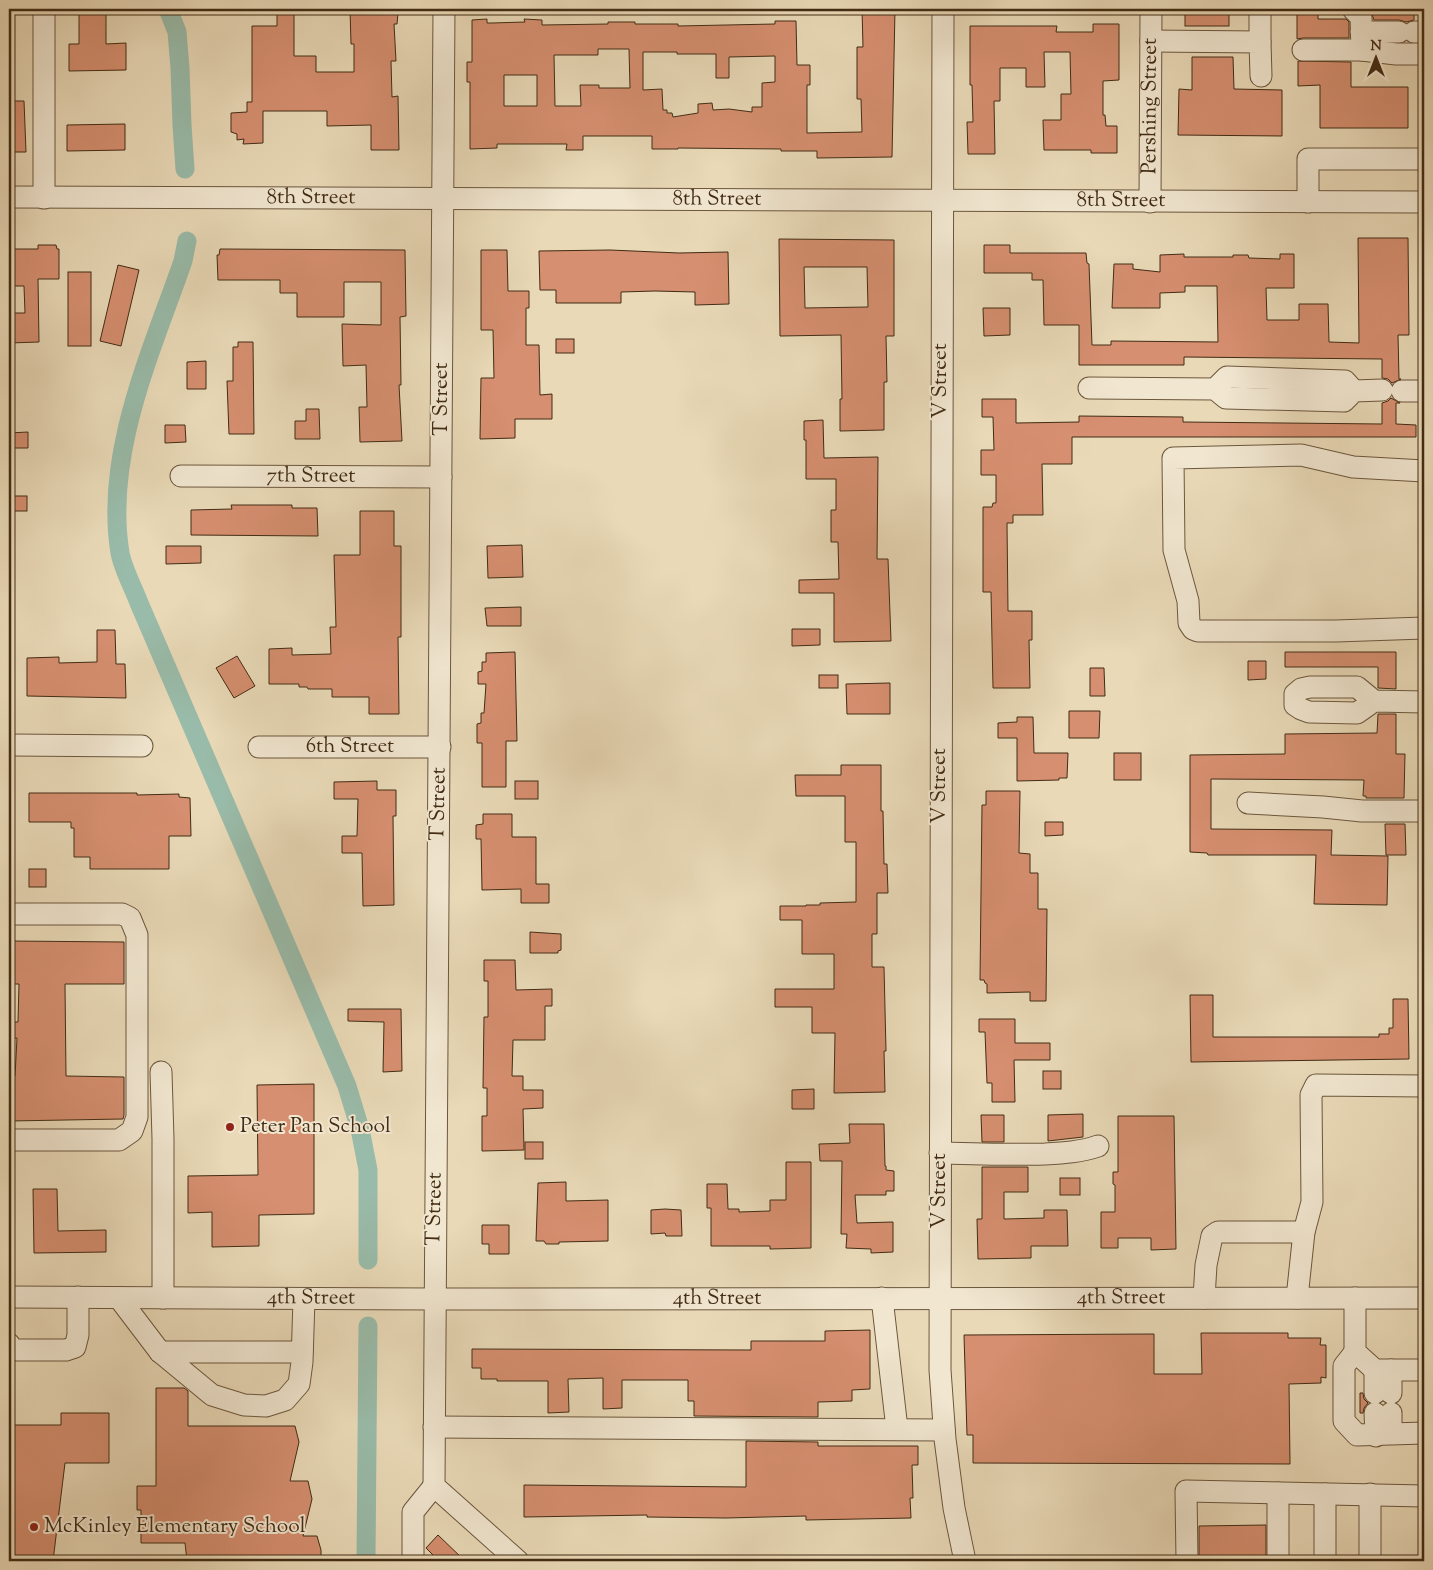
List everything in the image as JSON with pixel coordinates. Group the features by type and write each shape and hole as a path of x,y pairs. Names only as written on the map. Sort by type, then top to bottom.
{"street":[{"path":"44,9 44,198"},
{"name":"T Street","path":"434,1486 444,9"},
{"name":"V Street","path":"943,9 940,1370 944,1430 954,1508 965,1561"},
{"name":"Pershing Street","path":"1150,202 1151,9"},
{"path":"1260,9 1261,76"},
{"path":"1353,9 1361,17 1362,41"},
{"path":"1303,50 1413,32"},
{"path":"1150,41 1260,42"},
{"path":"1362,41 1396,54 1424,54"},
{"path":"1308,202 1308,159 1424,159"},
{"name":"8th Street","path":"9,198 1424,202"},
{"path":"1089,388 1215,389 1227,377 1345,380 1354,391 1424,391"},
{"path":"1424,471 1353,467 1301,454 1173,458 1174,550 1188,601 1189,622 1193,628 1198,631 1336,631 1424,628"},
{"name":"7th Street","path":"181,476 441,477"},
{"path":"1374,701 1424,702"},
{"path":"9,745 142,746"},
{"name":"6th Street","path":"259,747 440,747"},
{"path":"1248,803 1362,811 1424,811"},
{"path":"9,914 122,914 130,918 137,935 137,1117 132,1131 119,1140 9,1140"},
{"path":"161,1072 164,1139 163,1298"},
{"path":"1297,1298 1304,1232 1312,1202 1312,1095 1316,1085 1424,1086"},
{"path":"940,1153 1016,1155 1070,1152 1098,1146"},
{"path":"1204,1298 1206,1265 1212,1236 1218,1232 1304,1232"},
{"name":"4th Street","path":"9,1297 304,1299 1424,1298"},
{"path":"9,1344 10,1348 17,1350 66,1350 75,1347 78,1335 78,1298"},
{"path":"119,1298 160,1352 212,1395 244,1405 266,1406 285,1400 299,1384 304,1299"},
{"path":"882,1298 897,1429"},
{"path":"1355,1298 1355,1352 1344,1366 1344,1421 1356,1435 1383,1414"},
{"path":"160,1352 302,1352"},
{"path":"1355,1352 1383,1370 1424,1370"},
{"path":"1383,1370 1383,1414"},
{"path":"1383,1414 1424,1433"},
{"path":"434,1427 944,1430"},
{"path":"412,1561 413,1512 434,1486 518,1561"},
{"path":"1187,1561 1186,1491 1424,1496"},
{"path":"1278,1493 1278,1561"},
{"path":"1325,1494 1325,1561"},
{"path":"1370,1494 1370,1561"}],"building":[{"path":"79,9 106,9 106,44 126,43 126,70 69,71 69,44 79,44"},
{"path":"277,9 294,9 294,56 316,56 316,72 354,72 354,44 351,44 350,9 390,9 391,12 398,13 397,24 394,24 396,61 391,61 392,97 398,96 399,150 371,150 371,125 327,126 327,111 263,111 263,143 243,144 244,139 237,140 237,134 231,132 231,113 247,112 247,102 252,102 252,26 277,26"},
{"path":"862,9 895,9 892,157 817,158 817,151 781,151 781,149 652,149 652,136 583,136 583,150 566,150 567,144 497,144 497,148 470,149 470,82 467,82 467,62 472,62 472,20 487,19 487,23 492,23 525,22 524,19 542,20 542,25 635,22 635,24 678,24 678,26 775,24 775,21 796,21 797,65 810,65 810,85 807,85 807,133 862,132 861,99 857,99 857,47 863,47","holes":["598,49 629,49 630,88 599,88 599,85 580,85 581,106 555,106 554,55 598,55","643,52 716,54 716,78 729,78 729,57 775,56 775,82 762,83 762,107 752,107 752,112 729,109 713,110 712,103 698,104 698,113 673,117 672,113 667,113 667,110 663,110 662,89 643,90","504,75 537,75 537,106 504,106"]},
{"path":"1185,9 1229,9 1229,26 1185,26"},
{"path":"1297,9 1318,9 1318,19 1346,19 1349,22 1349,38 1297,39"},
{"path":"1370,9 1414,9 1414,20 1406,22 1399,20 1374,20"},
{"path":"1093,24 1119,24 1119,80 1103,81 1103,115 1105,115 1106,126 1117,126 1117,153 1091,153 1091,150 1044,150 1043,120 1061,120 1061,94 1071,94 1070,52 1044,52 1045,87 1026,87 1026,68 1000,68 1000,101 994,101 995,154 968,154 967,122 973,122 972,85 970,85 970,26 1057,26 1056,32 1093,32"},
{"path":"1192,57 1233,57 1234,89 1282,90 1282,136 1178,135 1179,89 1192,90"},
{"path":"1298,61 1351,62 1351,87 1408,87 1408,128 1320,128 1320,85 1298,86"},
{"path":"9,101 24,101 26,152 9,152"},
{"path":"125,124 125,150 67,151 67,125"},
{"path":"1358,238 1408,238 1409,335 1398,335 1399,379 1401,379 1392,383 1388,379 1382,378 1382,359 1184,357 1184,365 1079,365 1079,325 1044,325 1043,280 1032,280 1032,273 984,273 984,245 1010,245 1010,253 1086,253 1087,263 1089,264 1092,345 1111,345 1111,341 1218,342 1217,286 1185,286 1185,292 1160,293 1160,308 1112,308 1114,264 1133,264 1133,269 1160,272 1160,255 1184,254 1184,257 1233,257 1233,255 1248,255 1249,258 1280,259 1280,254 1294,254 1294,288 1266,288 1267,320 1299,320 1299,304 1328,304 1329,342 1359,343"},
{"path":"779,239 894,240 894,336 886,336 887,382 884,382 884,430 840,431 840,399 842,399 841,335 780,336","holes":["804,267 867,267 868,307 805,308"]},
{"path":"38,245 56,245 57,249 59,249 59,279 38,279 39,342 9,343 9,313 25,313 24,286 9,286 9,249 38,249"},
{"path":"220,249 405,250 406,316 400,317 401,385 399,385 402,441 360,442 359,407 367,407 366,365 343,366 342,324 381,325 381,282 344,282 344,317 297,317 297,293 280,293 280,280 218,280 217,255 219,255"},
{"path":"481,250 507,250 508,291 529,291 529,308 526,308 526,345 539,345 540,395 552,394 552,419 515,419 515,438 480,439 481,378 494,378 493,330 481,330"},
{"path":"610,250 679,253 728,252 729,304 695,305 695,292 655,291 621,292 621,303 556,303 556,290 540,290 539,251"},
{"path":"118,265 139,270 121,346 100,341"},
{"path":"68,272 91,272 91,346 68,346"},
{"path":"983,308 1010,308 1010,335 984,336"},
{"path":"556,339 574,339 574,353 556,353"},
{"path":"238,342 253,342 254,434 229,434 227,381 233,381 233,347 238,347"},
{"path":"206,361 206,389 187,389 187,362"},
{"path":"1391,398 1400,403 1396,403 1396,424 1416,425 1416,437 1072,437 1072,464 1042,464 1043,515 1013,515 1013,523 1007,523 1008,611 1032,611 1032,640 1029,640 1030,688 993,688 991,592 983,592 983,507 992,507 993,503 996,503 996,475 981,475 981,450 994,450 993,417 982,417 982,399 1016,399 1016,423 1079,422 1079,416 1183,417 1183,422 1382,424 1382,403"},
{"path":"306,409 319,409 320,439 295,439 295,421 306,421"},
{"path":"823,420 824,458 878,457 877,559 888,559 891,641 834,642 834,593 799,593 799,580 839,579 838,542 831,542 831,510 836,510 836,479 806,479 804,421"},
{"path":"165,425 185,425 186,442 165,443"},
{"path":"28,432 28,448 9,448 9,433"},
{"path":"9,496 27,496 27,511 9,511"},
{"path":"231,505 292,505 292,508 317,508 318,536 191,535 191,510 232,509"},
{"path":"360,511 394,511 394,546 401,546 401,637 398,637 399,714 369,714 369,697 332,697 332,689 308,689 307,687 299,687 299,684 269,684 269,649 292,648 292,655 331,654 330,627 336,627 334,555 360,555"},
{"path":"522,545 523,577 488,578 487,546"},
{"path":"166,546 201,546 201,563 166,564"},
{"path":"521,607 521,626 487,626 485,608"},
{"path":"792,629 820,629 820,645 792,646"},
{"path":"97,630 115,630 116,664 125,664 126,698 27,696 27,658 59,657 59,663 97,662"},
{"path":"515,652 517,741 506,741 506,787 482,787 482,743 477,743 477,724 481,723 481,713 484,713 486,684 478,684 478,672 482,671 482,662 486,662 486,653"},
{"path":"1285,652 1396,652 1396,689 1378,688 1378,667 1285,667"},
{"path":"237,656 255,686 234,698 216,668"},
{"path":"1248,661 1266,661 1266,679 1248,680"},
{"path":"1090,668 1104,668 1105,696 1090,696"},
{"path":"819,675 838,675 838,688 819,688"},
{"path":"890,683 890,714 847,714 846,684"},
{"path":"1069,711 1100,711 1099,738 1069,738"},
{"path":"1378,714 1396,714 1396,754 1405,754 1404,798 1366,798 1366,796 1363,796 1364,780 1211,779 1211,829 1332,830 1331,855 1388,856 1387,905 1314,904 1316,855 1208,855 1207,853 1190,852 1190,755 1285,754 1285,734 1377,733"},
{"path":"1017,717 1033,717 1034,753 1068,753 1067,778 1059,778 1059,780 1017,781 1017,738 998,738 998,723 1017,722"},
{"path":"1114,753 1141,753 1141,780 1114,780"},
{"path":"841,765 881,765 881,811 883,811 884,864 887,864 888,893 877,893 877,934 872,934 872,967 884,967 885,1092 834,1093 835,1033 812,1033 812,1007 775,1007 775,989 834,989 834,954 802,954 802,920 780,920 780,906 856,902 856,842 845,842 845,796 796,796 795,775 841,775"},
{"path":"377,781 377,790 396,790 396,816 393,816 394,905 363,906 362,853 342,853 342,836 357,836 358,799 334,799 334,782"},
{"path":"515,781 538,781 538,799 515,799"},
{"path":"986,791 1020,791 1019,853 1030,854 1030,873 1038,873 1038,909 1047,909 1046,1001 1030,1001 1030,992 987,993 987,984 984,980 980,980 982,805 986,805"},
{"path":"29,793 179,794 179,797 190,798 191,836 169,836 169,869 90,869 90,857 74,857 74,828 71,828 71,822 29,822"},
{"path":"483,814 512,814 512,837 536,837 536,884 549,884 549,903 521,903 521,889 482,890 481,839 476,839 476,825 483,824"},
{"path":"1045,822 1063,822 1063,835 1045,836"},
{"path":"1385,824 1405,824 1406,855 1386,855"},
{"path":"29,869 46,869 46,887 29,887"},
{"path":"530,932 561,934 561,950 558,953 530,953"},
{"path":"9,941 124,942 124,984 65,984 66,1076 124,1077 123,1119 9,1121 9,1076 15,1076 17,1038 9,1039 9,1022 18,1022 19,984 9,984"},
{"path":"484,960 515,960 516,990 552,989 552,1006 545,1006 545,1040 513,1040 512,1076 523,1076 523,1090 543,1090 543,1108 523,1109 524,1150 482,1151 482,1116 487,1116 487,1088 483,1088 484,1017 488,1017 488,981 484,981"},
{"path":"1190,995 1213,995 1213,1037 1379,1037 1379,1034 1389,1034 1389,1028 1393,1028 1393,999 1408,999 1409,1059 1191,1062"},
{"path":"348,1009 401,1009 402,1071 383,1072 384,1022 348,1021"},
{"path":"979,1019 1015,1019 1015,1043 1050,1043 1050,1060 1014,1060 1015,1102 992,1102 992,1083 987,1083 985,1032 979,1032"},
{"path":"1043,1071 1061,1071 1061,1089 1043,1089"},
{"path":"314,1084 314,1214 259,1215 259,1246 212,1247 212,1212 188,1213 188,1176 258,1175 257,1085"},
{"path":"814,1089 814,1109 792,1109 792,1090"},
{"path":"1083,1114 1083,1137 1048,1141 1048,1115"},
{"path":"981,1115 1004,1115 1004,1142 982,1142"},
{"path":"1118,1116 1174,1116 1176,1249 1151,1250 1151,1238 1118,1238 1118,1248 1101,1248 1101,1212 1115,1212 1113,1172 1118,1172"},
{"path":"849,1124 884,1124 885,1166 886,1170 894,1171 894,1191 886,1191 886,1195 855,1195 857,1223 893,1222 893,1252 871,1253 871,1249 846,1248 847,1234 841,1234 842,1161 820,1161 819,1144 850,1143"},
{"path":"525,1142 543,1142 543,1159 525,1159"},
{"path":"786,1162 811,1162 811,1248 770,1249 770,1246 711,1246 711,1208 707,1208 707,1184 727,1184 728,1209 739,1209 739,1212 770,1211 770,1200 786,1200"},
{"path":"982,1167 1028,1167 1028,1192 1004,1192 1004,1219 1044,1218 1044,1210 1067,1210 1068,1246 1031,1246 1031,1258 978,1259 977,1219 982,1219"},
{"path":"1060,1178 1080,1178 1080,1195 1060,1195"},
{"path":"566,1182 566,1201 608,1200 608,1241 546,1244 544,1241 536,1241 538,1183"},
{"path":"33,1189 57,1189 58,1231 106,1230 106,1252 34,1253"},
{"path":"651,1210 681,1210 682,1236 666,1236 665,1233 651,1234"},
{"path":"482,1225 509,1225 509,1254 489,1254 489,1244 482,1244"},
{"path":"870,1330 870,1389 852,1390 852,1401 818,1402 818,1417 694,1416 694,1401 688,1401 688,1380 622,1380 622,1408 603,1409 603,1378 568,1379 569,1412 548,1413 548,1381 497,1381 497,1379 481,1379 481,1368 472,1368 472,1349 751,1350 751,1341 825,1341 825,1331"},
{"path":"1201,1333 1288,1333 1288,1338 1321,1338 1320,1345 1326,1345 1326,1378 1321,1377 1321,1383 1289,1384 1290,1464 973,1463 973,1435 967,1435 964,1335 1154,1334 1154,1374 1202,1374"},
{"path":"156,1388 184,1388 188,1391 188,1426 295,1426 299,1442 290,1481 308,1481 312,1499 303,1536 317,1536 321,1550 321,1561 187,1561 185,1543 141,1543 141,1510 137,1510 137,1486 156,1486"},
{"path":"1360,1393 1363,1393 1364,1399 1368,1403 1363,1413 1360,1413"},
{"path":"61,1413 109,1413 109,1463 65,1463 53,1561 9,1561 9,1425 61,1425"},
{"path":"746,1441 818,1442 818,1446 918,1446 918,1465 912,1465 913,1498 910,1498 911,1518 806,1520 806,1516 726,1518 647,1517 647,1515 524,1517 524,1485 746,1487"},
{"path":"1266,1525 1266,1561 1199,1561 1199,1526"},
{"path":"438,1535 465,1561 439,1561 426,1548"}],"waterway":[{"path":"168,9 177,32 185,169"},
{"path":"187,241 183,261 145,368 124,441 117,516 121,559 347,1086 360,1129 368,1170 368,1260"},
{"path":"366,1561 368,1326"}],"place":[{"name":"Peter Pan School","path":"230,1127"},
{"name":"McKinley Elementary School","path":"34,1527"}]}
